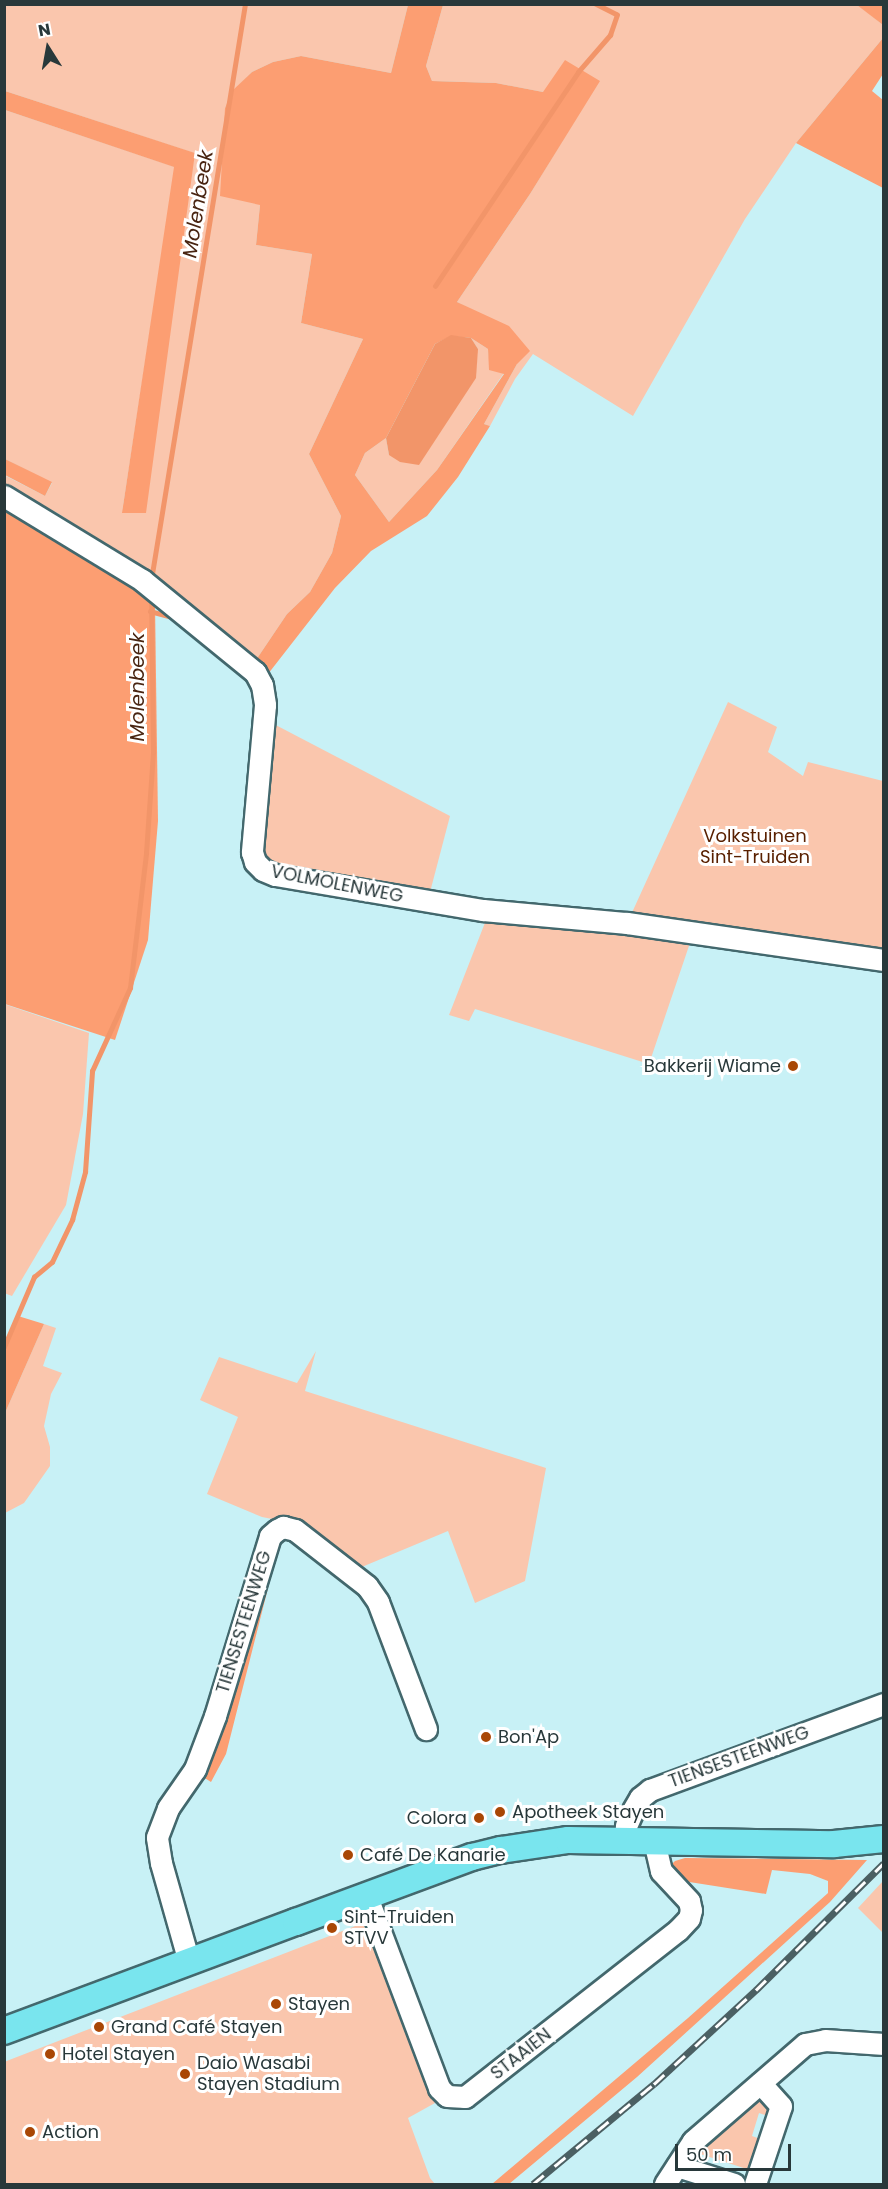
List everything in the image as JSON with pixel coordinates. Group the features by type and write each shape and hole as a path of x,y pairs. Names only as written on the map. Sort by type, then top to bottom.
{"main road":[{"path":"4,2031 472,1857 501,1850 568,1840 834,1844 876,1840"}],"street":[{"name":"VOLMOLENWEG","path":"4,496 142,580 248,664 262,685 265,705 252,852 255,862 263,870 275,875 483,910 627,923 884,960"},
{"name":"TIENSESTEENWEG","path":"189,1962 161,1863 157,1837 168,1809 195,1769 215,1716 270,1536 277,1530 283,1527 295,1530 367,1586 378,1602 426,1729"},
{"name":"TIENSESTEENWEG","path":"625,1840 626,1826 633,1810 640,1798 650,1790 884,1704"},
{"name":"STAAIEN","path":"367,1897 439,2088 447,2096 465,2097 678,1930 689,1918 691,1910 689,1901 661,1871 654,1841"},
{"path":"666,2184 693,2141 805,2044 825,2040 884,2044"},
{"path":"755,2184 782,2106 760,2083"},
{"path":"677,2166 734,2184"}],"green space":[{"path":"857,4 883,25 883,38 796,143 745,219 633,416 533,354 515,379 490,426 484,424 517,364 480,314 457,302 530,194 599,81 543,92 496,83 432,81 426,66 443,5"},
{"path":"5,5 408,5 391,73 301,56 273,62 252,72 233,91 225,108 260,205 256,245 312,254 301,323 363,339 309,454 341,516 332,553 310,592 287,614 256,660 108,548 59,514 5,486 4,475 45,496 52,483 5,459 5,110 175,167 122,513 194,153 5,91"},
{"path":"471,338 488,349 489,358 504,373 437,470 389,522 355,475 365,453 386,438 389,455 478,349"},
{"name":"Volkstuinen Sint-Truiden","path":"728,702 777,727 768,752 803,776 808,762 883,781 883,954 630,917"},
{"path":"268,721 450,816 429,896 273,865 262,859"},
{"path":"488,915 692,937 649,1064 475,1009 469,1021 449,1015"},
{"path":"4,1004 89,1033 83,1114 66,1205 12,1296 4,1293"},
{"path":"44,1324 56,1328 43,1366 62,1373 51,1394 44,1426 50,1447 50,1466 24,1503 5,1513 5,1413"},
{"path":"316,1351 305,1391 546,1468 525,1581 475,1603 448,1531 357,1569 298,1524 262,1517 207,1494 238,1417 200,1400 219,1357 297,1383"},
{"path":"883,1881 883,1933 858,1908"},
{"name":"Stayen","path":"363,1923 435,2103 408,2118 430,2178 435,2184 5,2184 4,2062"},
{"path":"764,2094 775,2105 771,2117 759,2113 752,2136 763,2140 753,2171 694,2152 751,2095"}],"shaded area":[{"path":"408,5 443,5 426,66 432,81 496,83 543,92 565,60 600,81 530,194 457,302 509,326 530,351 517,364 484,424 490,426 458,477 427,516 371,551 335,588 268,674 256,660 287,614 310,592 332,553 341,516 309,454 363,339 301,323 312,254 256,245 260,205 220,196 225,108 232,91 252,72 273,62 301,56 391,73","holes":["451,336 471,338 488,349 489,370 504,374 437,470 389,522 355,475 365,453 386,438 435,344"]},
{"path":"857,5 883,5 883,25"},
{"path":"883,38 883,74 872,91 883,100 883,188 796,143"},
{"path":"5,91 195,153 146,513 122,513 174,167 5,110"},
{"path":"451,335 471,338 478,349 476,378 419,465 400,462 389,455 386,438 435,344"},
{"path":"5,459 52,482 45,496 5,475"},
{"path":"5,500 104,564 155,603 158,821 148,940 115,1040 5,1004"},
{"path":"18,1316 44,1324 5,1413 5,1349"},
{"path":"271,1519 285,1521 226,1754 211,1782 200,1775 219,1721"},
{"path":"685,1858 867,1860 830,1902 637,2077 509,2184 492,2184 688,2018 828,1893 828,1881 810,1874 772,1870 766,1894 683,1881 671,1865"}],"waterway":[{"name":"Molenbeek","path":"151,580 245,4"},
{"path":"435,286 578,72 610,35 617,15 595,4"},
{"name":"Molenbeek","path":"4,1347 34,1277 52,1262 72,1220 85,1172 92,1071 130,988 146,853 153,752 151,597"},
{"path":"150,611 169,616"},
{"path":"180,624 191,633"}],"railway":[{"path":"533,2184 654,2084 756,1990 884,1863"}],"place":[{"name":"Bakkerij Wiame","path":"793,1066"},
{"name":"Bon'Ap","path":"486,1737"},
{"name":"Apotheek Stayen","path":"500,1812"},
{"name":"Colora","path":"479,1818"},
{"name":"Café De Kanarie","path":"348,1855"},
{"name":"Sint-Truiden STVV","path":"332,1928"},
{"name":"Stayen","path":"276,2004"},
{"name":"Grand Café Stayen","path":"99,2027"},
{"name":"Hotel Stayen","path":"50,2054"},
{"name":"Daio Wasabi Stayen Stadium","path":"185,2074"},
{"name":"Action","path":"30,2132"}]}
